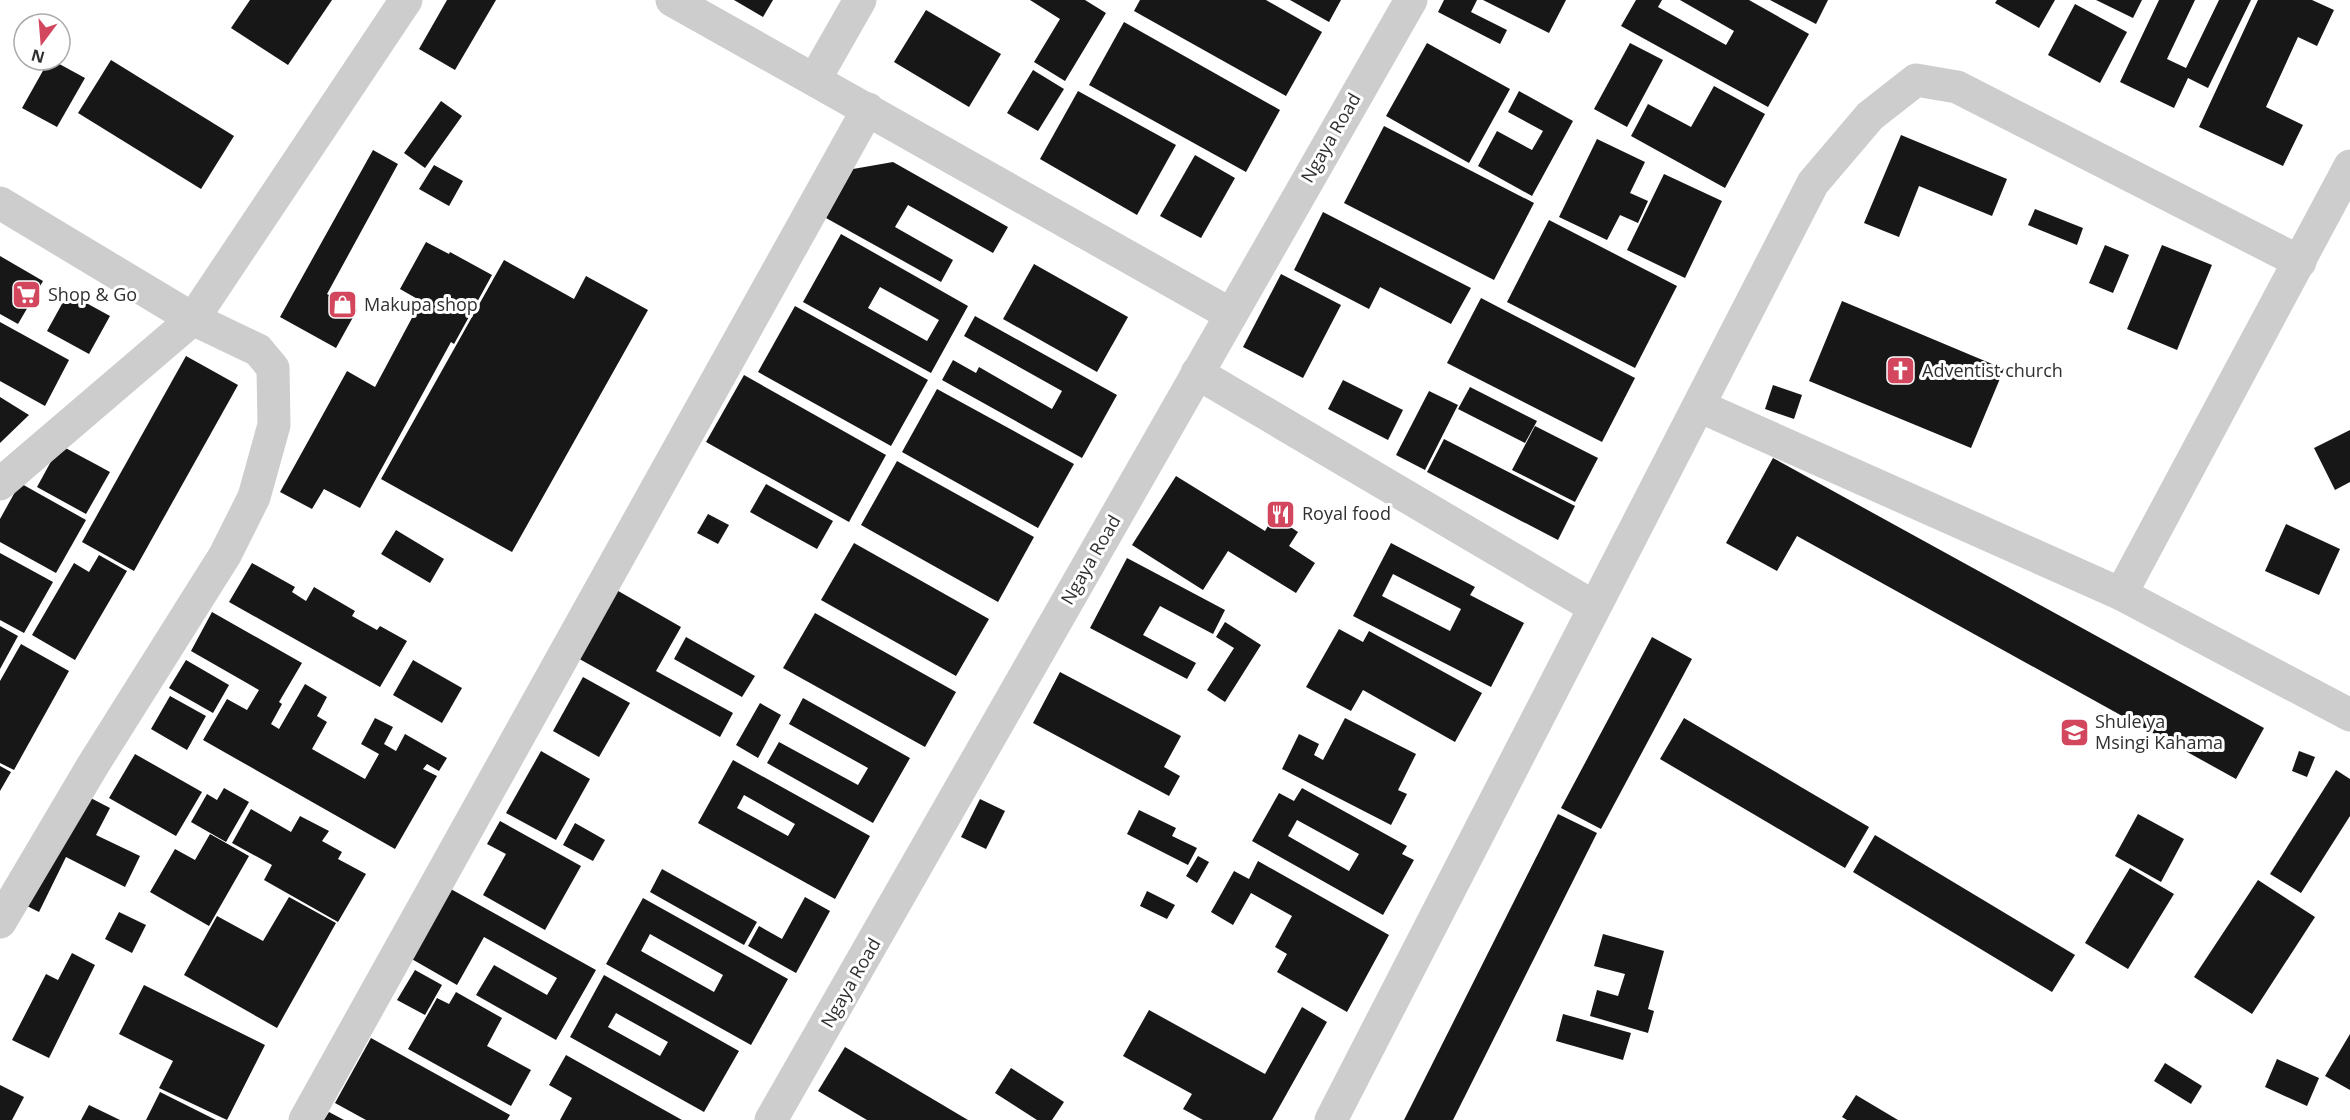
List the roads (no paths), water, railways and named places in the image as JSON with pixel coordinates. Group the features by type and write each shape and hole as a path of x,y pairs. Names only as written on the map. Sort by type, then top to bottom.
{"street":[{"path":"0,484 193,319 406,0"},
{"path":"672,0 1230,314"},
{"path":"815,79 860,0"},
{"name":"Ngaya Road","path":"771,1120 1410,0"},
{"path":"1331,1120 1813,183 1870,116 1916,80 1957,87 2300,262"},
{"path":"304,1120 868,109"},
{"path":"2121,594 2350,166"},
{"path":"0,203 193,319 258,350 273,368 274,425 254,497 225,555 93,765 0,922"},
{"path":"1197,373 1594,607"},
{"path":"1699,406 2121,594 2350,716"}],"place":[{"name":"Shop & Go","path":"27,295"},
{"name":"Makupa shop","path":"343,305"},
{"name":"Adventist church","path":"1901,371"},
{"name":"Royal food","path":"1281,514"},
{"name":"Shule ya Msingi Kahama","path":"2074,732"}]}
